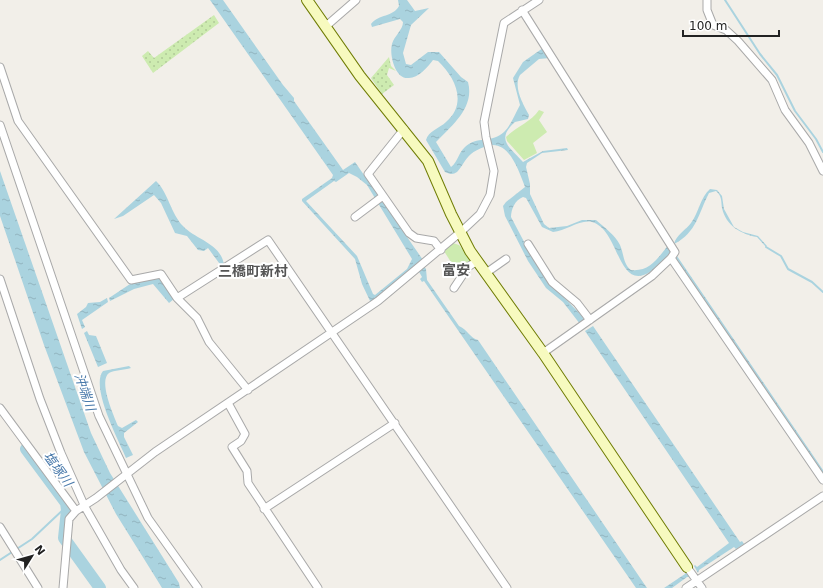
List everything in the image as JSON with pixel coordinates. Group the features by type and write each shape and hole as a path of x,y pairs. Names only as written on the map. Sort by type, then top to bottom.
{"street":[{"path":"307,0 360,76 428,161 460,233 477,260 543,353 702,588"},
{"path":"325,27 356,0"},
{"path":"63,588 69,519 76,511 96,498 155,452 378,301 441,250 480,214 490,195 494,171 488,149 484,122 504,23 539,0"},
{"path":"707,0 707,10 713,25 726,30 738,41 772,80 785,110 809,143 823,171"},
{"path":"522,10 675,252 671,258 652,276 581,328 543,353"},
{"path":"0,67 18,121 131,280 161,274 177,298 197,318 209,342 248,390"},
{"path":"0,126 99,416 125,476 148,518 198,588"},
{"path":"404,130 368,174 409,233 416,238 434,240 441,250"},
{"path":"356,217 383,196"},
{"path":"402,223 409,218"},
{"path":"177,298 268,240 507,588"},
{"path":"528,244 552,282 578,303 589,321"},
{"path":"671,258 823,480"},
{"path":"486,273 506,259"},
{"path":"454,288 468,267 477,260"},
{"path":"0,278 46,414 84,505 111,553 134,588"},
{"path":"228,404 245,434 241,441 232,447 247,471 248,483 318,588"},
{"path":"0,408 76,511"},
{"path":"264,509 395,423"},
{"path":"686,588 696,578 823,496"},
{"path":"0,527 38,588"}],"green space":[{"path":"214,15 219,23 153,73 142,56 148,51 154,58"},
{"path":"389,57 391,66 396,71 389,68 387,75 394,85 382,94 371,78"},
{"path":"539,110 544,112 539,120 547,132 533,143 537,153 524,160 507,141 506,137 532,118"},
{"path":"453,243 459,245 473,262 459,275 444,251"}],"water":[{"path":"210,0 223,0 283,85 294,98 294,101 343,170 355,162 423,260 422,264 426,269 427,280 459,326 478,340 647,588 636,588 424,281 422,282 420,279 422,277 418,270 371,303 362,284 355,259 302,201 302,199 332,178 333,175","holes":["349,173 367,185 412,259 407,269 375,295 373,294 357,256 306,201 334,181 336,182"]},
{"path":"398,0 407,0 415,11 429,8 411,25 403,53 406,64 411,65 428,52 439,52 461,77 468,82 468,100 465,108 455,123 436,142 451,167 463,149 469,144 500,135 511,123 520,105 513,78 523,62 543,48 550,58 539,59 520,75 518,80 518,90 529,115 528,119 515,122 509,128 505,139 509,147 523,162 543,151 567,148 568,150 542,153 527,163 526,167 530,184 530,194 544,224 549,228 567,226 582,220 596,220 618,241 625,262 631,270 643,269 653,263 669,244 672,251 659,265 650,272 639,276 631,274 619,258 608,236 601,227 592,222 583,222 563,230 553,232 542,227 526,198 520,198 514,205 511,217 531,255 550,283 582,316 585,321 580,324 563,302 546,288 528,261 505,216 503,206 525,187 511,156 500,146 492,145 484,147 471,154 457,172 450,174 445,172 426,140 429,134 444,124 453,115 458,99 457,90 450,75 438,61 433,60 422,72 412,78 404,78 397,71 392,60 391,48 393,41 402,28 403,22 400,19 372,27 371,24 396,10 399,6"},
{"name":"沖端川","path":"0,171 91,433 110,473 179,583 180,588 162,588 116,514 84,452 44,345 0,216"},
{"path":"156,181 164,191 179,221 188,231 207,242 218,252 224,265 222,267 208,248 204,251 198,250 187,236 175,233 161,203 154,195 123,216 114,219"},
{"path":"710,189 717,190 722,196 724,209 734,227 727,220 724,214 720,197 716,191 709,193 696,222 688,234 674,244 679,235 691,223 704,197"},
{"path":"734,227 743,232 758,236 767,246 766,247 757,237 740,231"},
{"path":"677,256 823,470 823,474 675,257"},
{"path":"158,276 174,299 169,303 153,284 134,289 110,301 109,298 130,284"},
{"path":"107,298 108,302 82,320 85,327 82,329 77,314 86,307 88,303 100,302"},
{"path":"593,326 740,542 742,541 744,544 736,549 734,547 699,570 698,573 694,566 695,565 697,567 729,543 585,331"},
{"path":"87,331 89,335 96,336 107,363 98,367 84,333"},
{"path":"129,366 131,368 109,373 106,377 105,383 110,407 118,426 122,428 136,420 138,422 124,433 124,437 133,455 126,458 107,414 100,389 100,379 103,371"},
{"path":"686,571 690,577 687,577 672,588 664,588 685,574"}],"waterway":[{"path":"725,0 760,54 777,75 795,111 816,139 823,152"},
{"path":"766,247 781,256 788,269 812,282 823,292"},
{"name":"塩塚川","path":"26,449 66,503 67,510 64,538 100,588"},
{"path":"0,560 32,539 66,507"}],"district":[{"name":"富安","path":"456,270"},
{"name":"三橋町新村","path":"253,271"}]}
